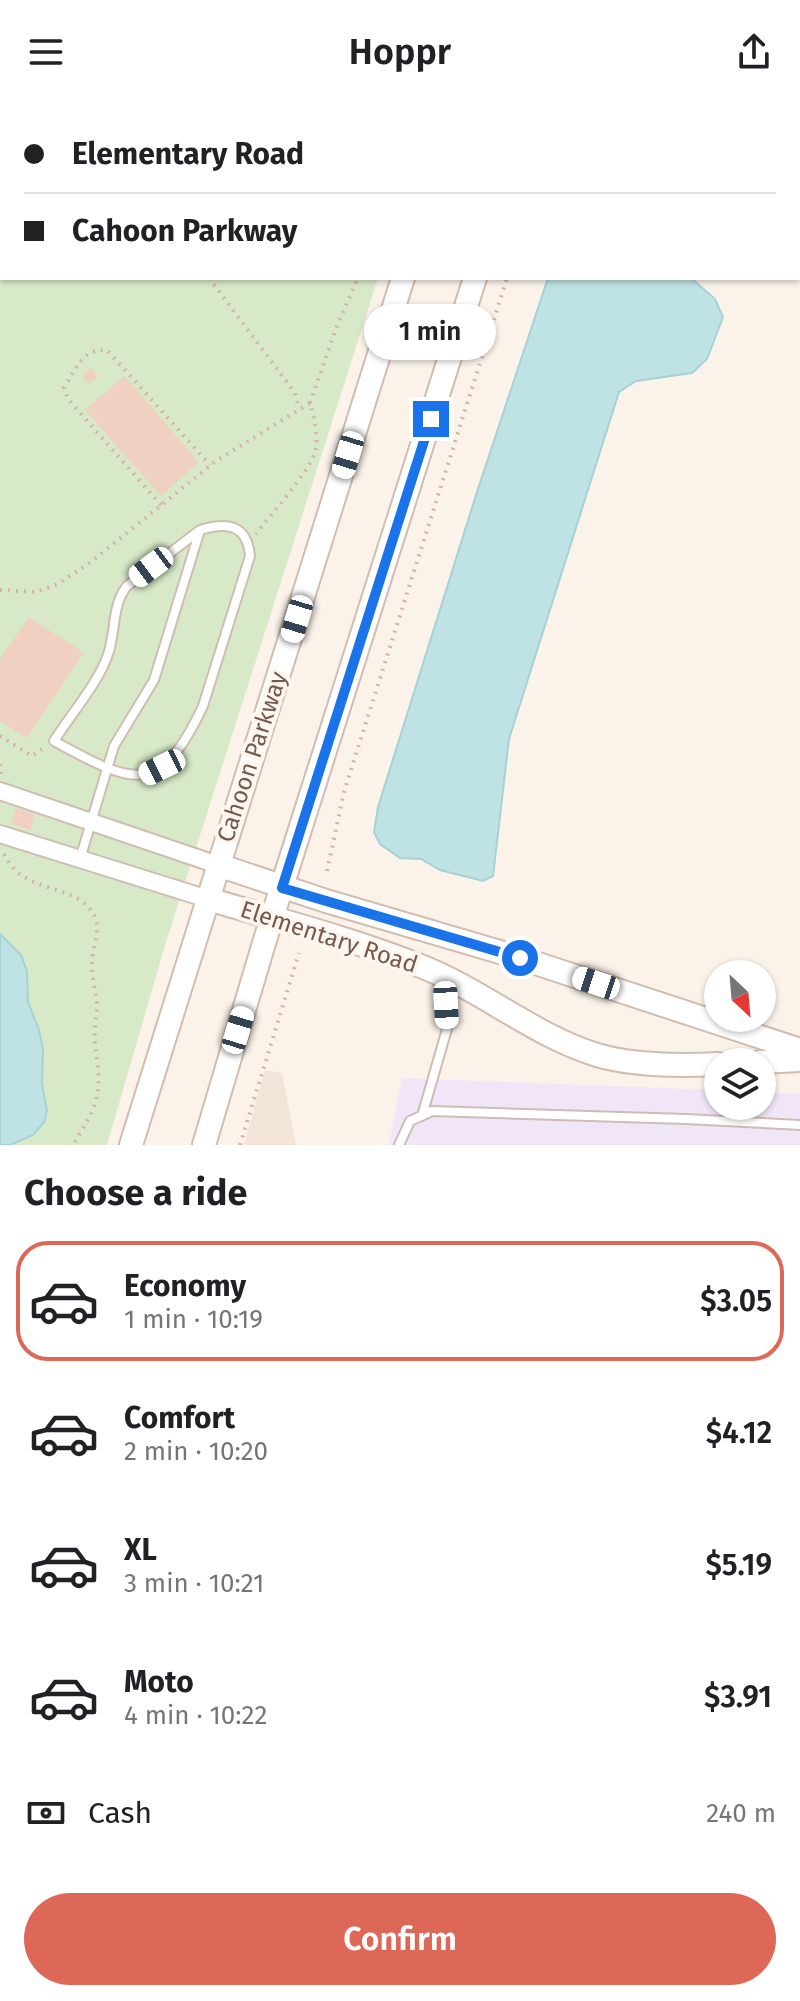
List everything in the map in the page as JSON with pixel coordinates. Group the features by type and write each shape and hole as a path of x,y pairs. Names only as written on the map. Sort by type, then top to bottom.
{"street":[{"name":"Cahoon Parkway","path":"131,1145 402,280"},
{"path":"204,1145 474,280"},
{"path":"0,791 218,865"},
{"path":"0,834 208,899"},
{"name":"Elementary Road","path":"218,865 282,888 520,958 800,1050"},
{"name":"Elementary Road","path":"208,899 439,974 556,1037 597,1055 642,1062 704,1064"},
{"path":"776,1061 800,1060"}],"lane":[{"path":"218,525 232,526 249,543 250,556 203,706 193,727 162,767 137,777 107,769 54,741 103,666 110,650 118,597 127,586 200,530 218,525"},
{"path":"80,859 114,746 154,680 200,530"},
{"path":"422,1116 447,1029 446,1005 439,974"},
{"path":"399,1145 410,1121 432,1111 800,1125"}],"path":[{"path":"210,280 295,393 299,409"},
{"path":"249,543 315,452 316,426 310,403 357,280"},
{"path":"327,871 344,792 506,280"},
{"path":"161,505 68,399 64,388 85,354 107,350 210,465"},
{"path":"0,590 36,592 58,584 92,561 210,465 310,403"},
{"path":"0,736 32,756 54,741"},
{"path":"4,853 20,877 76,899 93,913 97,927 92,965 97,1004 97,1096 73,1145"},
{"path":"240,1145 299,953"}],"shaded area":[{"path":"265,1070 282,1073 296,1145 244,1145"},
{"path":"402,1078 704,1089 704,1120 776,1120 776,1093 800,1094 800,1145 389,1145"}],"green space":[{"path":"0,280 377,280 166,942 107,1145 0,1145"}],"water":[{"path":"547,280 693,280 715,299 723,317 707,359 692,373 636,381 619,392 509,739 493,876 483,881 440,870 421,859 400,858 380,844 374,832 378,807"},
{"path":"0,934 21,955 27,971 28,1002 43,1049 42,1084 47,1111 44,1122 33,1135 10,1145 0,1145"}],"building":[{"path":"91,368 98,376 89,384 82,376"},
{"path":"124,376 199,462 161,496 85,410"},
{"path":"29,617 84,653 27,738 0,721 0,659"},
{"path":"16,808 35,814 30,830 11,824"}],"route":[{"path":"431,419 282,888 520,958"}]}
